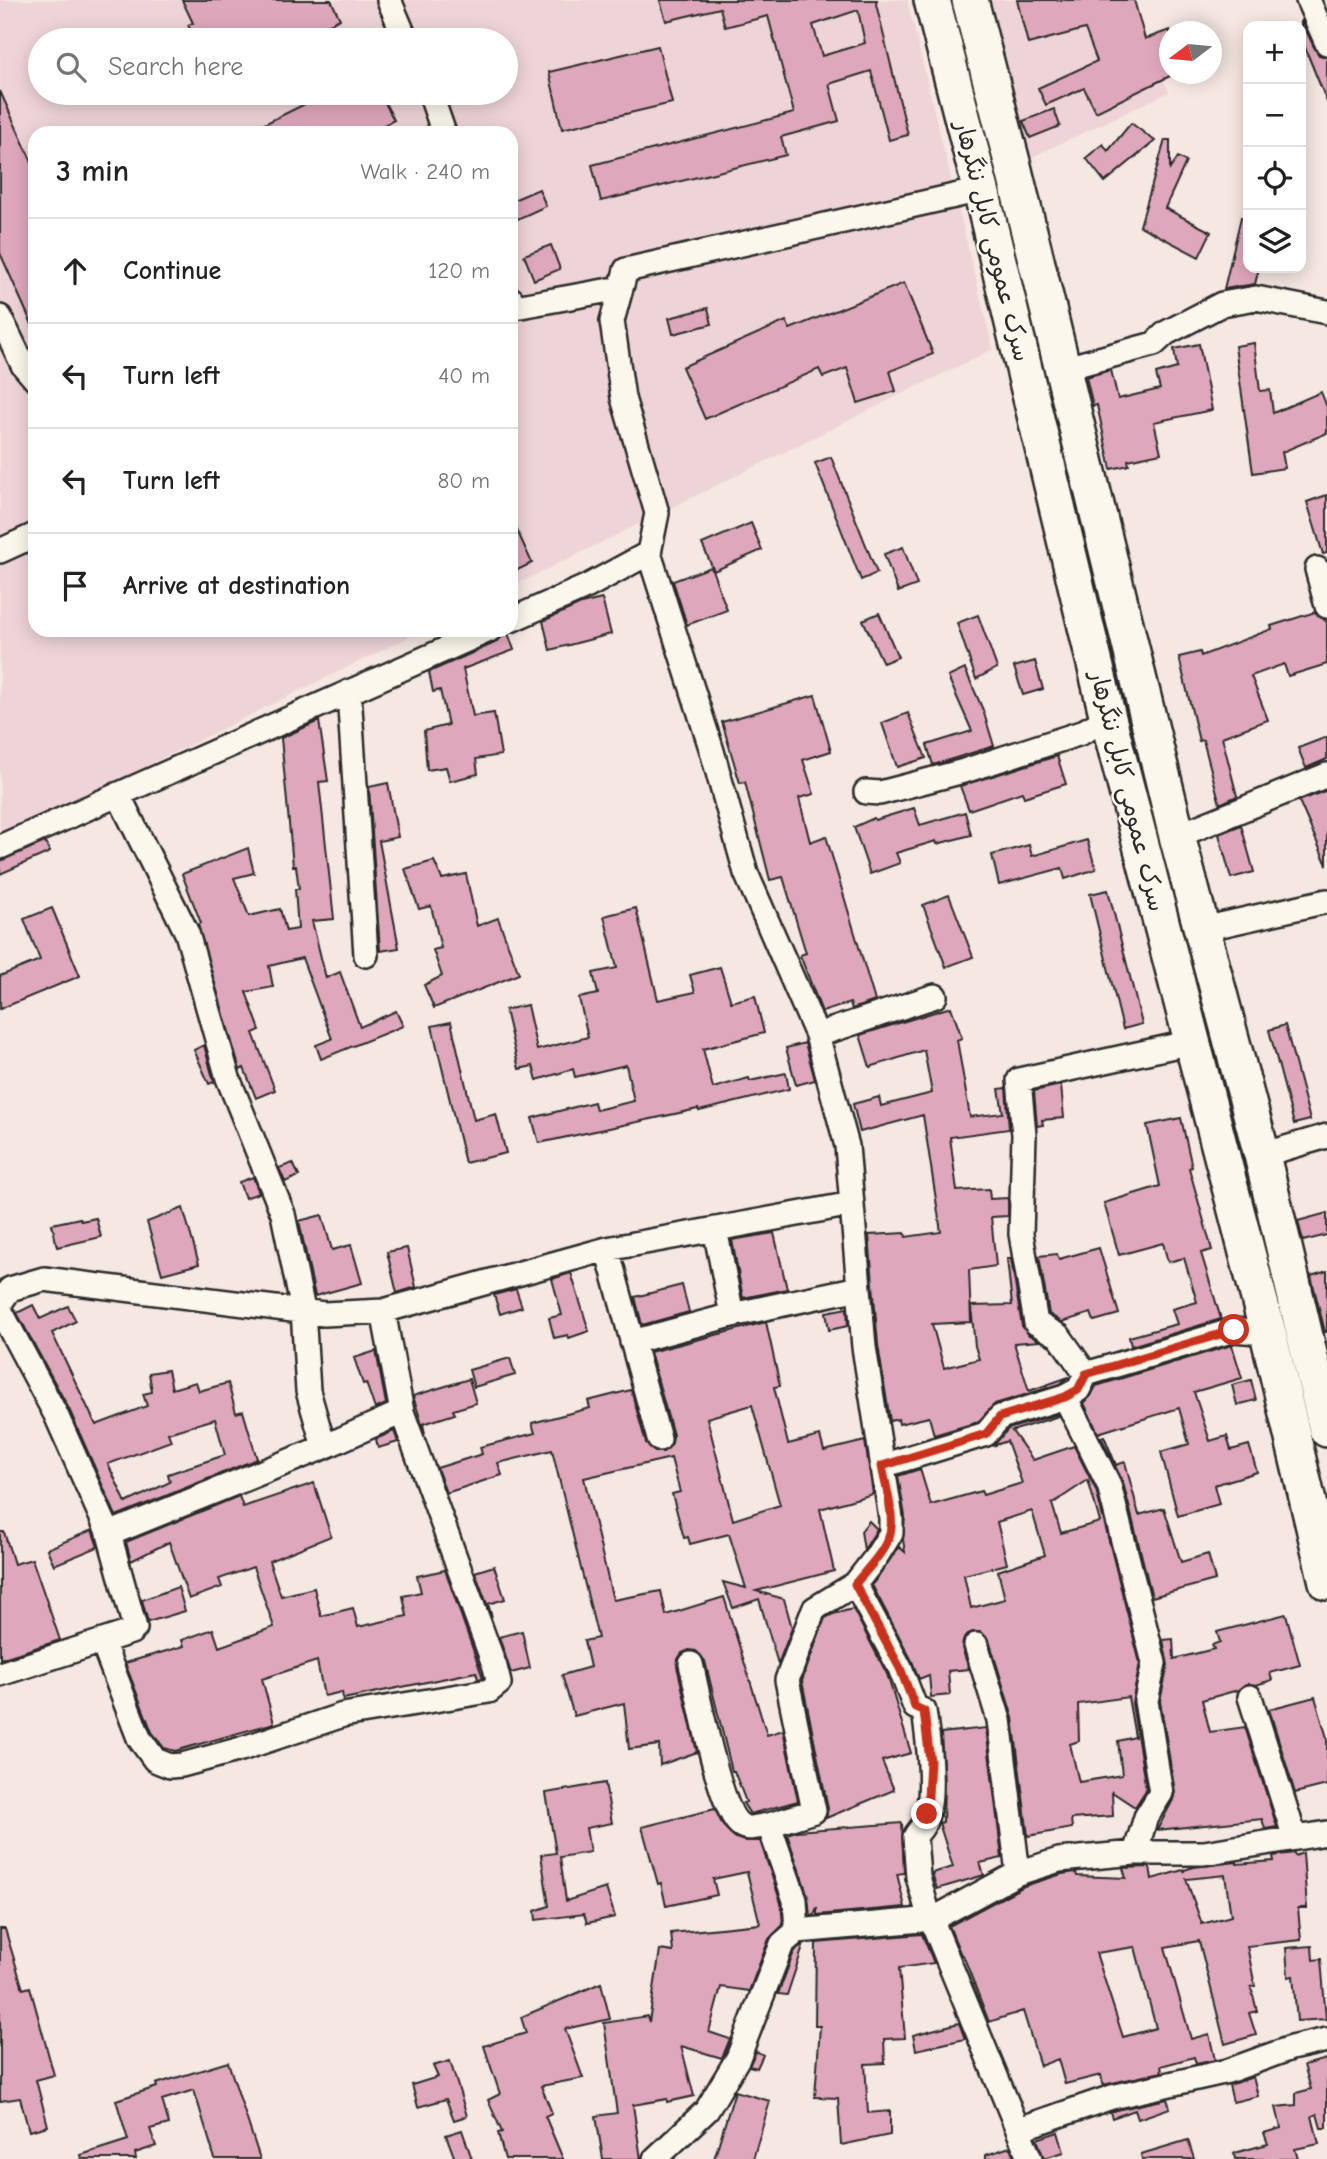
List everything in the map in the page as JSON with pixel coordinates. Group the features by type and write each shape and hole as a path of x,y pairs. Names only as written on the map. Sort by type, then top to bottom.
{"highway":[{"name":"سرک عمومی کابل ننگرهار","path":"932,0 981,190 1108,718 1268,1333 1327,1582"},
{"name":"سرک عمومی کابل ننگرهار","path":"970,0 1177,835 1262,1155 1317,1345 1327,1429"}],"street":[{"path":"389,0 402,28"},
{"path":"1308,0 1327,43"},
{"path":"434,105 442,126"},
{"path":"691,1664 720,1787 730,1814 739,1825 745,1828 769,1825 814,1811 787,1680 814,1609 855,1584 891,1533 891,1518 864,1347 847,1146 817,1035 746,873 712,751 649,552 657,513 623,398 612,321 626,270 981,190"},
{"path":"518,306 621,288"},
{"path":"1062,369 1154,344 1166,333 1222,304 1256,298 1327,312"},
{"path":"0,317 28,371"},
{"path":"0,551 28,538"},
{"path":"518,617 587,586 649,552"},
{"path":"1317,569 1327,606"},
{"path":"0,847 473,637"},
{"path":"349,692 366,955"},
{"path":"866,792 880,793 964,771 1081,733 1108,718"},
{"path":"1177,835 1327,775"},
{"path":"118,794 187,933 228,1077 284,1214 303,1310 308,1391 324,1447"},
{"path":"1203,929 1327,901"},
{"path":"817,1035 935,996"},
{"path":"1086,1374 1059,1336 1036,1323 1021,1234 1024,1135 1019,1080 1192,1042"},
{"path":"1262,1155 1327,1136"},
{"path":"0,1303 10,1289 44,1279 324,1314 383,1311 607,1249 852,1204"},
{"path":"715,1229 732,1315"},
{"path":"607,1249 659,1439"},
{"path":"632,1342 732,1315 859,1288"},
{"path":"0,1310 56,1415 109,1534 135,1628 131,1632 0,1674"},
{"path":"102,1641 146,1749 155,1760 170,1766 242,1749 343,1715 489,1691 497,1687 499,1683 495,1667 402,1412 383,1311"},
{"path":"882,1466 986,1434 1000,1417 1065,1397 1078,1390 1086,1374 1234,1330 1268,1333"},
{"path":"1065,1397 1109,1485 1154,1663 1146,1701 1161,1793 1146,1817 1135,1853"},
{"path":"109,1534 324,1447 402,1412"},
{"path":"855,1584 900,1668 915,1707 924,1711 930,1761 927,1814 915,1837 918,1877 927,1909 1030,2159"},
{"path":"976,1645 999,1720 1018,1873"},
{"path":"1250,1697 1295,1838"},
{"path":"769,1825 795,1900 797,1931"},
{"path":"654,2159 708,2110 738,2058 782,1944 797,1931 933,1919 1018,1873 1059,1860 1135,1853 1204,1853 1327,1833"},
{"path":"1019,2129 1112,2097 1228,2071 1291,2048 1327,2040"}],"shaded area":[{"path":"0,0 907,0 993,349 518,584 518,126 28,126 28,637 409,637 0,838"},
{"path":"970,0 1125,0 1159,71 1159,84 1165,84 1169,92 1013,166"}],"building":[{"path":"182,0 331,0 340,19 321,28 190,28 188,25 193,23"},
{"path":"660,0 877,0 908,135 889,140 871,71 829,84 839,121 781,137 786,155 601,201 592,165 794,113 768,16 725,27 720,8 666,21","holes":["858,10 865,43 822,56 813,25"]},
{"path":"1017,0 1134,0 1145,39 1159,34 1159,81 1096,112 1084,88 1046,105 1038,88 1097,61 1085,29 1028,44"},
{"path":"1306,30 1319,55 1327,57 1327,102 1306,50"},
{"path":"658,46 672,103 562,129 549,72"},
{"path":"0,91 28,153 28,315 0,253"},
{"path":"303,105 386,105 394,120 382,126 260,126"},
{"path":"1054,109 1060,126 1030,138 1023,121"},
{"path":"1131,123 1155,141 1105,182 1086,158 1103,144 1108,151"},
{"path":"1165,140 1170,140 1170,169 1178,157 1186,162 1165,208 1211,232 1199,257 1140,226"},
{"path":"539,189 546,206 518,219 518,198"},
{"path":"1243,217 1243,273 1258,273 1255,284 1224,289"},
{"path":"551,245 560,269 534,280 524,255"},
{"path":"904,283 933,354 890,371 896,391 858,403 847,368 823,377 819,369 705,419 682,367 786,321 790,329"},
{"path":"708,308 712,324 673,334 669,318"},
{"path":"1254,343 1260,391 1270,390 1273,413 1321,392 1327,407 1327,433 1282,452 1285,468 1253,473 1235,346"},
{"path":"1199,344 1212,410 1154,422 1161,453 1128,460 1129,465 1111,469 1097,405 1093,406 1086,377 1111,370 1118,399 1160,389 1156,374 1177,368 1174,349"},
{"path":"831,457 877,573 861,580 815,463"},
{"path":"1327,495 1327,553 1323,554 1307,502"},
{"path":"751,523 762,550 714,571 702,544"},
{"path":"518,532 532,563 518,570"},
{"path":"903,547 917,585 898,592 884,554"},
{"path":"711,567 727,610 687,625 673,581"},
{"path":"602,599 611,634 550,650 543,621 581,604"},
{"path":"1315,612 1327,622 1327,664 1288,676 1284,664 1251,676 1268,720 1222,737 1237,796 1220,804 1203,740 1199,741 1179,657 1200,652 1201,656 1272,629 1271,626"},
{"path":"879,613 898,657 883,663 863,620"},
{"path":"978,615 997,668 976,679 957,623"},
{"path":"509,637 514,650 463,669 473,716 494,713 501,755 476,759 478,774 450,781 446,767 427,770 424,731 448,725 440,690 433,692 429,672 501,638"},
{"path":"1035,661 1043,689 1023,695 1014,667"},
{"path":"965,669 983,710 994,746 933,765 927,745 972,731 948,677"},
{"path":"815,695 831,751 803,760 814,794 799,798 810,842 826,836 875,1001 852,1009 850,1003 822,1012 800,955 806,953 783,877 770,880 745,782 740,783 722,722"},
{"path":"908,713 926,758 897,767 882,723"},
{"path":"319,721 328,781 319,782 334,919 312,921 326,978 340,972 360,1027 396,1011 403,1026 321,1059 316,1045 332,1039 302,958 269,966 273,987 246,992 260,1030 253,1033 275,1090 256,1098 244,1068 240,1070 198,925 201,923 182,874 248,848 254,873 234,878 249,916 280,909 286,931 298,929 295,889 299,889 296,866 293,866 281,738"},
{"path":"1327,737 1327,759 1306,768 1298,748"},
{"path":"1057,756 1066,784 1024,797 1022,792 969,810 960,786"},
{"path":"388,783 398,837 379,841 399,948 380,951 369,787"},
{"path":"1327,790 1327,865 1299,801"},
{"path":"914,808 920,825 965,812 971,835 937,844 936,841 896,853 900,863 870,874 854,827 874,818 875,820"},
{"path":"1241,825 1254,872 1231,878 1219,834"},
{"path":"1087,840 1096,869 1065,879 1062,868 999,885 992,855 1029,845 1032,856"},
{"path":"45,842 50,852 0,874 0,861"},
{"path":"434,861 442,879 466,874 477,926 498,918 519,974 434,1008 424,985 442,976 433,950 441,948 431,906 419,909 405,869"},
{"path":"1108,890 1142,1024 1123,1029 1090,894"},
{"path":"949,895 973,957 946,967 923,905"},
{"path":"52,908 80,976 0,1009 0,976 40,960 24,919"},
{"path":"636,908 658,1000 695,992 690,975 720,967 731,1002 755,996 764,1033 703,1049 713,1088 749,1078 750,1081 786,1073 789,1089 699,1111 698,1109 539,1143 532,1118 594,1102 596,1110 634,1101 626,1065 575,1077 573,1069 537,1080 533,1066 519,1069 505,1010 527,1005 537,1050 588,1037 579,998 598,994 593,973 617,968 604,916"},
{"path":"951,1007 962,1038 957,1040 970,1117 1003,1113 999,1089 1006,1088 1009,1129 950,1137 957,1191 989,1189 990,1199 1008,1198 1008,1216 991,1217 996,1266 969,1270 971,1322 932,1324 944,1368 979,1359 971,1306 1012,1305 1007,1259 1011,1259 1022,1326 1029,1335 1040,1341 1014,1343 1029,1391 1069,1377 1060,1384 995,1404 978,1422 934,1435 929,1417 899,1424 898,1419 890,1421 878,1345 869,1235 905,1233 906,1237 941,1232 923,1115 860,1132 853,1104 879,1097 881,1106 932,1093 924,1050 870,1067 860,1035"},
{"path":"451,1022 474,1120 496,1114 506,1153 465,1163 432,1026"},
{"path":"1285,1025 1310,1120 1294,1124 1269,1030"},
{"path":"805,1043 815,1080 796,1085 786,1048"},
{"path":"204,1045 214,1082 209,1084 194,1050"},
{"path":"1061,1085 1064,1118 1042,1120 1043,1125 1037,1126 1034,1091"},
{"path":"1181,1118 1192,1167 1189,1168 1212,1250 1201,1253 1221,1319 1131,1346 1129,1337 1177,1324 1172,1309 1197,1302 1184,1258 1168,1262 1163,1243 1119,1255 1104,1203 1160,1186 1147,1125"},
{"path":"293,1163 299,1176 285,1182 279,1168"},
{"path":"253,1177 259,1193 245,1198 239,1182"},
{"path":"183,1208 199,1264 162,1274 147,1222"},
{"path":"1327,1213 1327,1235 1303,1241 1298,1221"},
{"path":"322,1215 332,1250 351,1245 362,1283 315,1296 299,1221"},
{"path":"80,1218 81,1221 96,1218 101,1237 57,1247 52,1224"},
{"path":"774,1233 787,1289 743,1298 732,1240"},
{"path":"407,1248 416,1287 397,1293 387,1252"},
{"path":"1099,1248 1119,1314 1094,1321 1091,1313 1062,1322 1049,1314 1039,1256 1057,1254 1059,1259"},
{"path":"1327,1271 1327,1332 1325,1332 1311,1276"},
{"path":"571,1273 589,1331 569,1338 568,1335 554,1338 549,1318 562,1315 552,1279"},
{"path":"682,1285 689,1312 642,1325 635,1297"},
{"path":"516,1289 522,1307 500,1314 494,1295"},
{"path":"33,1305 40,1319 68,1306 76,1321 52,1333 96,1425 147,1406 143,1394 152,1392 149,1373 168,1370 172,1389 196,1382 199,1391 228,1383 236,1413 243,1411 257,1459 116,1516 69,1409 17,1313","holes":["215,1419 225,1455 168,1474 170,1482 126,1503 108,1464 171,1441 168,1433"]},
{"path":"847,1308 848,1326 829,1330 826,1312"},
{"path":"766,1322 780,1386 774,1387 788,1444 820,1436 824,1451 865,1441 873,1494 820,1509 834,1571 756,1591 784,1599 792,1628 778,1664 759,1599 733,1608 723,1582 746,1588 729,1534 690,1544 688,1537 684,1538 672,1494 680,1492 671,1458 584,1478 613,1600 661,1591 666,1615 724,1597 767,1735 783,1730 798,1801 750,1814 743,1803 746,1802 732,1771 705,1661 696,1651 682,1653 677,1666 697,1752 660,1765 659,1745 629,1749 624,1703 574,1716 562,1675 590,1667 584,1641 598,1638 552,1450 498,1463 502,1475 446,1493 437,1468 482,1454 480,1447 535,1433 532,1423 590,1408 588,1401 631,1390 646,1443 655,1452 663,1452 672,1443 673,1435 650,1352","holes":["752,1405 780,1505 733,1520 707,1418"]},
{"path":"1232,1345 1242,1378 1194,1392 1210,1441 1227,1436 1231,1450 1249,1445 1257,1472 1214,1485 1219,1504 1178,1516 1161,1452 1189,1444 1179,1408 1098,1433 1084,1403 1096,1386"},
{"path":"376,1351 386,1404 375,1409 354,1358"},
{"path":"510,1358 515,1375 474,1387 469,1370"},
{"path":"469,1379 476,1403 453,1410 455,1414 423,1424 425,1434 413,1396"},
{"path":"1251,1380 1256,1400 1237,1405 1232,1385"},
{"path":"1058,1414 1059,1416 1012,1431 1033,1460 1074,1446 1096,1490 1140,1663 1132,1703 1146,1790 1135,1807 1112,1792 1113,1816 1071,1819 1072,1828 1028,1836 1013,1718 989,1640 980,1632 966,1635 962,1648 969,1669 948,1671 950,1695 931,1697 929,1675 919,1679 872,1585 899,1547 905,1552 905,1516 898,1476 920,1469 931,1505 981,1491 983,1495 1022,1483 1007,1441 993,1446 1008,1429","holes":["1088,1480 1100,1522 1061,1533 1052,1504","1032,1511 1045,1555 998,1571 1005,1599 971,1608 964,1575 1007,1564 997,1522","1128,1697 1135,1737 1118,1741 1122,1775 1079,1782 1070,1744 1079,1741 1078,1704"]},
{"path":"394,1431 398,1442 378,1448 376,1439"},
{"path":"1104,1436 1116,1465 1125,1462 1139,1515 1164,1508 1181,1562 1208,1554 1215,1580 1152,1597 1123,1482 1101,1437"},
{"path":"314,1483 331,1536 269,1561 281,1596 314,1588 321,1616 353,1608 358,1627 407,1616 403,1596 421,1592 417,1576 445,1570 483,1678 478,1679 476,1672 343,1699 342,1692 324,1696 317,1661 262,1679 274,1723 175,1751 164,1748 152,1732 125,1663 184,1646 182,1640 213,1629 219,1647 274,1627 253,1567 219,1579 222,1587 189,1599 169,1542 131,1561 126,1542 239,1496 243,1507"},
{"path":"869,1521 877,1529 864,1550 861,1531"},
{"path":"92,1530 98,1547 54,1565 47,1549"},
{"path":"0,1532 4,1532 14,1564 32,1559 60,1640 0,1659"},
{"path":"494,1566 505,1599 488,1604 492,1617 475,1572"},
{"path":"178,1587 185,1611 148,1622 142,1600"},
{"path":"853,1609 887,1674 911,1753 882,1761 894,1790 826,1818 828,1808 802,1681 825,1618"},
{"path":"1286,1614 1300,1665 1270,1673 1272,1680 1256,1685 1246,1684 1238,1690 1202,1700 1210,1732 1245,1727 1277,1827 1265,1829 1262,1819 1157,1830 1175,1792 1160,1701 1168,1665 1163,1640 1173,1639 1174,1659 1214,1649 1212,1645 1220,1642 1217,1632"},
{"path":"522,1631 530,1668 511,1673 499,1637"},
{"path":"1315,1697 1327,1738 1327,1785 1295,1793 1269,1709"},
{"path":"986,1728 1002,1858 980,1863 984,1875 937,1889 932,1873 953,1867 939,1823 943,1822 944,1785 941,1733"},
{"path":"605,1783 612,1823 586,1828 590,1852 560,1857 566,1901 606,1888 615,1917 587,1923 584,1914 536,1920 535,1911 549,1906 541,1855 556,1853 546,1793"},
{"path":"715,1809 723,1826 736,1838 760,1841 781,1903 783,1925 769,1939 749,1991 721,1987 709,2032 730,2039 722,2058 681,2046 694,2096 633,2105 641,2159 603,2159 596,2116 617,2113 604,2023 647,2016 649,2022 660,1950 673,1952 671,1933 760,1924 747,1872 713,1879 717,1895 666,1906 642,1827"},
{"path":"902,1823 904,1873 897,1874 905,1907 817,1915 817,1907 814,1915 810,1916 808,1896 787,1834 796,1831"},
{"path":"1294,1853 1295,1856 1303,1853 1307,1908 1298,1908 1301,1940 1247,1946 1255,1986 1251,1987 1257,2011 1249,2013 1256,2035 1225,2044 1199,1941 1165,1947 1191,2039 1209,2034 1215,2060 1196,2064 1194,2057 1161,2066 1162,2072 1103,2085 1101,2075 1065,2084 1058,2059 1040,2066 1023,2011 989,2022 949,1926 1024,1886 1062,1874 1076,1872 1077,1876 1126,1878 1123,1868 1150,1867 1152,1879 1194,1867 1274,1861 1273,1856","holes":["1225,1875 1231,1916 1202,1924 1186,1879","1135,1947 1156,2028 1123,2037 1096,1953"]},
{"path":"0,1929 5,1929 23,1989 30,1987 54,2075 36,2080 48,2126 29,2131 20,2098 0,2101"},
{"path":"922,1934 934,1963 899,1968 905,2038 884,2039 885,2063 865,2064 868,2113 890,2111 890,2135 841,2145 838,2098 815,2097 820,2026 815,2026 816,1943"},
{"path":"804,1944 787,1995 778,1994 794,1952"},
{"path":"1312,1946 1313,1960 1321,1959 1326,2019 1297,2021 1293,1976 1288,1977 1286,1948"},
{"path":"601,1983 610,2019 565,2029 583,2078 541,2086 552,2113 545,2116 563,2159 505,2159 498,2133 502,2132 488,2100 500,2094 484,2046 526,2033 521,2017"},
{"path":"959,2023 965,2039 916,2050 913,2035"},
{"path":"756,2051 763,2055 757,2068 749,2066"},
{"path":"1327,2059 1327,2128 1321,2128 1317,2114 1312,2116 1319,2144 1295,2149 1298,2159 1235,2159 1234,2153 1268,2144 1264,2133 1281,2128 1276,2107 1296,2105 1296,2093 1311,2089 1304,2065"},
{"path":"450,2061 467,2116 454,2120 446,2099 418,2107 412,2085 438,2077 433,2066"},
{"path":"228,2062 260,2159 215,2159 194,2090 162,2100 169,2124 150,2129 156,2146 135,2153 136,2159 82,2159 81,2155 128,2140 116,2100 157,2087 156,2084"},
{"path":"1253,2077 1258,2096 1233,2102 1229,2085"},
{"path":"735,2091 770,2101 753,2159 714,2159"},
{"path":"1167,2099 1170,2108 1138,2119 1135,2110 1112,2118 1110,2112 1116,2110"},
{"path":"462,2130 472,2159 455,2159 446,2135"},
{"path":"1058,2132 1064,2152 1044,2158 1037,2139"},
{"path":"1188,2140 1194,2159 1142,2159 1141,2154"},
{"path":"1010,2147 1015,2159 986,2159 986,2155"}],"route":[{"path":"927,1814 930,1761 924,1711 915,1707 900,1668 855,1584 891,1533 882,1466 986,1434 1000,1417 1065,1397 1078,1390 1086,1374 1234,1330"}]}
